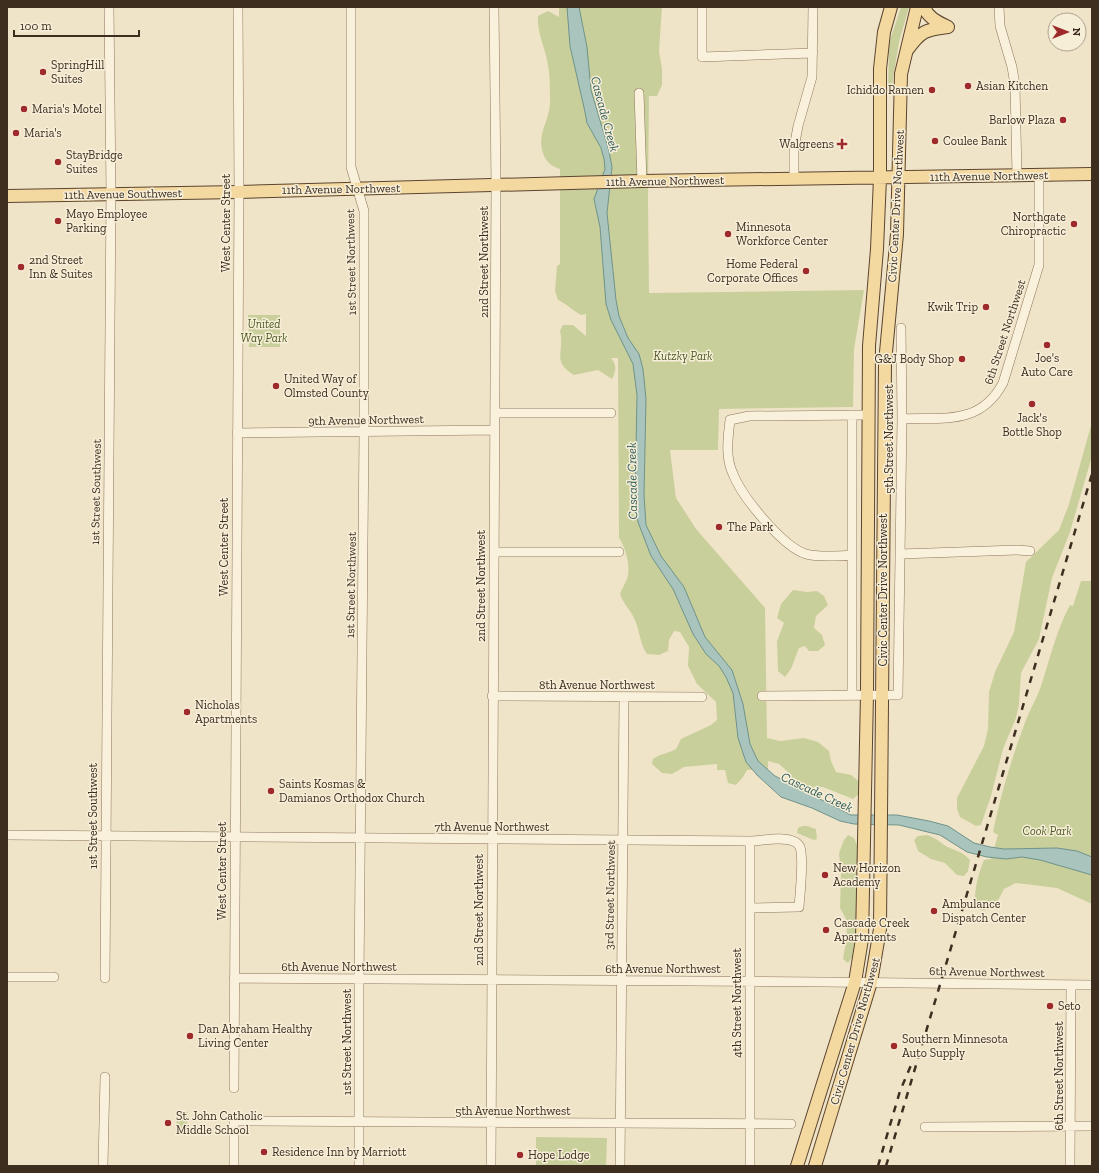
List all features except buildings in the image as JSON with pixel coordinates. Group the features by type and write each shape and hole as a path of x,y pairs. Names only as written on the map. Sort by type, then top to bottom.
{"main road":[{"name":"Civic Center Drive Northwest","path":"798,1166 855,982 862,939 867,694 869,346 877,249 880,178 880,69 884,32 891,7"},
{"name":"Civic Center Drive Northwest","path":"815,1166 871,982 880,929 885,363 895,264 899,177 901,74 917,7"},
{"path":"905,53 919,34 927,29 948,27 927,14 924,7"},
{"name":"11th Avenue Northwest","path":"239,192 618,182 1092,174"},
{"name":"11th Avenue Southwest","path":"7,196 239,192"}],"street":[{"name":"1st Street Southwest","path":"105,978 111,194 109,7"},
{"name":"West Center Street","path":"234,1088 239,192 238,7"},
{"name":"1st Street Northwest","path":"351,7 351,167 364,211 364,432 359,979 360,1166"},
{"name":"2nd Street Northwest","path":"491,1166 492,696 496,186 494,7"},
{"path":"702,7 702,57 813,53"},
{"path":"794,179 794,148 798,126 812,76 813,7"},
{"path":"999,7 1000,26 1012,67 1015,86 1017,175"},
{"path":"639,94 642,182"},
{"name":"6th Street Northwest","path":"902,419 953,418 970,414 989,403 998,392 1003,383 1039,265 1039,175"},
{"name":"5th Street Northwest","path":"882,695 898,695 902,419 901,328"},
{"path":"495,413 611,413"},
{"path":"852,415 852,694"},
{"path":"852,556 806,554 766,523 747,498 732,474 727,451 730,420 749,416 868,415"},
{"name":"9th Avenue Northwest","path":"237,433 495,430"},
{"path":"900,554 1017,550 1030,551"},
{"path":"494,552 619,552"},
{"path":"762,696 852,694 882,695"},
{"name":"8th Avenue Northwest","path":"492,696 702,697"},
{"name":"3rd Street Northwest","path":"620,1166 624,697"},
{"name":"7th Avenue Northwest","path":"7,835 105,834 792,841 800,848 799,907 750,908"},
{"name":"4th Street Northwest","path":"750,841 750,1166"},
{"path":"7,977 54,977"},
{"name":"6th Avenue Northwest","path":"234,978 1092,985"},
{"name":"6th Street Northwest","path":"1070,1166 1071,985"},
{"path":"103,1166 105,1077"},
{"name":"5th Avenue Northwest","path":"234,1166 234,1121 791,1124"},
{"path":"925,1126 1092,1126"}],"green space":[{"name":"Kutzky Park","path":"559,7 662,7 659,51 662,69 662,85 657,96 649,96 649,293 864,290 854,349 853,407 719,409 718,450 670,450 676,498 696,529 765,608 767,738 780,741 804,738 818,742 829,751 831,761 836,772 851,775 861,783 861,792 853,799 823,787 805,788 793,782 788,772 779,764 768,761 768,770 747,770 736,785 728,783 725,770 717,770 717,764 684,767 672,774 662,773 652,764 653,759 656,757 676,749 681,739 711,725 717,720 716,702 697,684 688,666 689,647 680,632 674,631 669,640 668,651 659,655 647,654 642,645 637,625 620,594 627,579 628,563 626,552 619,538 618,358 611,358 615,368 612,379 598,370 574,375 563,365 560,356 560,331 563,325 573,325 586,336 586,314 581,315 575,312 558,300 555,291 557,266 560,264 560,169 547,161 541,146 542,133 550,107 550,85 548,65 540,33 538,16 548,11 559,17"},
{"path":"901,7 909,7 899,42 891,91 888,92 889,43"},
{"name":"United Way Park","path":"248,315 280,315 280,347 249,347"},
{"path":"1092,422 1092,456 1070,532 1052,578 1039,639 1021,673 1019,704 1016,718 1003,749 991,796 981,825 976,826 960,817 957,809 957,798 984,746 988,729 989,692 995,672 1014,632 1026,562 1059,530 1069,504"},
{"name":"Cook Park","path":"1081,581 1092,581 1092,904 1057,888 1016,883 1004,889 994,908 983,911 975,907 978,877 984,860 991,859 998,835 993,832 1007,775 1026,720 1038,695 1061,625 1070,605 1073,606"},
{"path":"793,590 807,592 817,591 824,596 828,605 816,616 814,628 822,635 825,645 818,651 809,651 805,646 799,648 791,669 785,677 778,671 777,641 784,623 777,618 781,604"},
{"path":"802,826 816,829 817,839 814,840 797,833 798,828"},
{"path":"848,835 854,838 857,845 859,921 854,955 848,963 843,959 847,936 846,919 840,908 841,875 839,853 844,840"},
{"path":"927,835 960,852 970,860 968,871 964,876 957,875 945,863 931,859 918,851 914,840 918,836"},
{"path":"177,1112 188,1112 187,1135 176,1135"},
{"path":"536,1137 607,1138 606,1166 536,1166"}],"water":[{"path":"567,7 579,7 587,47 591,90 609,151 612,167 607,213 619,316 628,338 639,354 643,369 646,399 644,495 646,525 661,556 684,587 705,637 732,670 743,704 750,744 758,761 775,776 851,815 897,815 929,821 948,826 974,843 990,847 1004,849 1057,848 1077,851 1092,857 1092,875 1040,860 1022,857 1006,859 987,857 967,852 940,835 899,825 854,824 840,821 812,808 781,797 757,775 746,762 738,738 733,693 726,677 719,666 706,654 693,634 673,589 651,556 638,522 635,503 637,395 633,364 611,320 606,304 600,227 594,199 605,169 604,159 601,148 587,123 570,46"}],"railway":[{"path":"886,1166 1092,474"},
{"path":"878,1166 900,1091 912,1063"}],"place":[{"name":"SpringHill Suites","path":"43,72"},
{"name":"Asian Kitchen","path":"968,86"},
{"name":"Ichiddo Ramen","path":"932,90"},
{"name":"Maria's Motel","path":"24,109"},
{"name":"Barlow Plaza","path":"1063,120"},
{"name":"Maria's","path":"16,133"},
{"name":"Coulee Bank","path":"935,141"},
{"name":"Walgreens","path":"842,144"},
{"name":"StayBridge Suites","path":"58,162"},
{"name":"Mayo Employee Parking","path":"58,221"},
{"name":"Northgate Chiropractic","path":"1074,224"},
{"name":"Minnesota Workforce Center","path":"728,234"},
{"name":"2nd Street Inn & Suites","path":"21,267"},
{"name":"Home Federal Corporate Offices","path":"806,271"},
{"name":"Kwik Trip","path":"986,307"},
{"name":"Joe's Auto Care","path":"1047,345"},
{"name":"G&J Body Shop","path":"962,359"},
{"name":"United Way of Olmsted County","path":"276,386"},
{"name":"Jack's Bottle Shop","path":"1032,404"},
{"name":"The Park","path":"719,527"},
{"name":"Nicholas Apartments","path":"187,712"},
{"name":"Saints Kosmas & Damianos Orthodox Church","path":"271,791"},
{"name":"New Horizon Academy","path":"825,875"},
{"name":"Ambulance Dispatch Center","path":"934,911"},
{"name":"Cascade Creek Apartments","path":"826,930"},
{"name":"Seto","path":"1050,1006"},
{"name":"Dan Abraham Healthy Living Center","path":"190,1036"},
{"name":"Southern Minnesota Auto Supply","path":"894,1046"},
{"name":"St. John Catholic Middle School","path":"168,1123"},
{"name":"Residence Inn by Marriott","path":"264,1152"},
{"name":"Hope Lodge","path":"520,1155"}],"water label":[{"name":"Cascade Creek","path":"605,114"},
{"name":"Cascade Creek","path":"632,481"},
{"name":"Cascade Creek","path":"817,792"}]}
